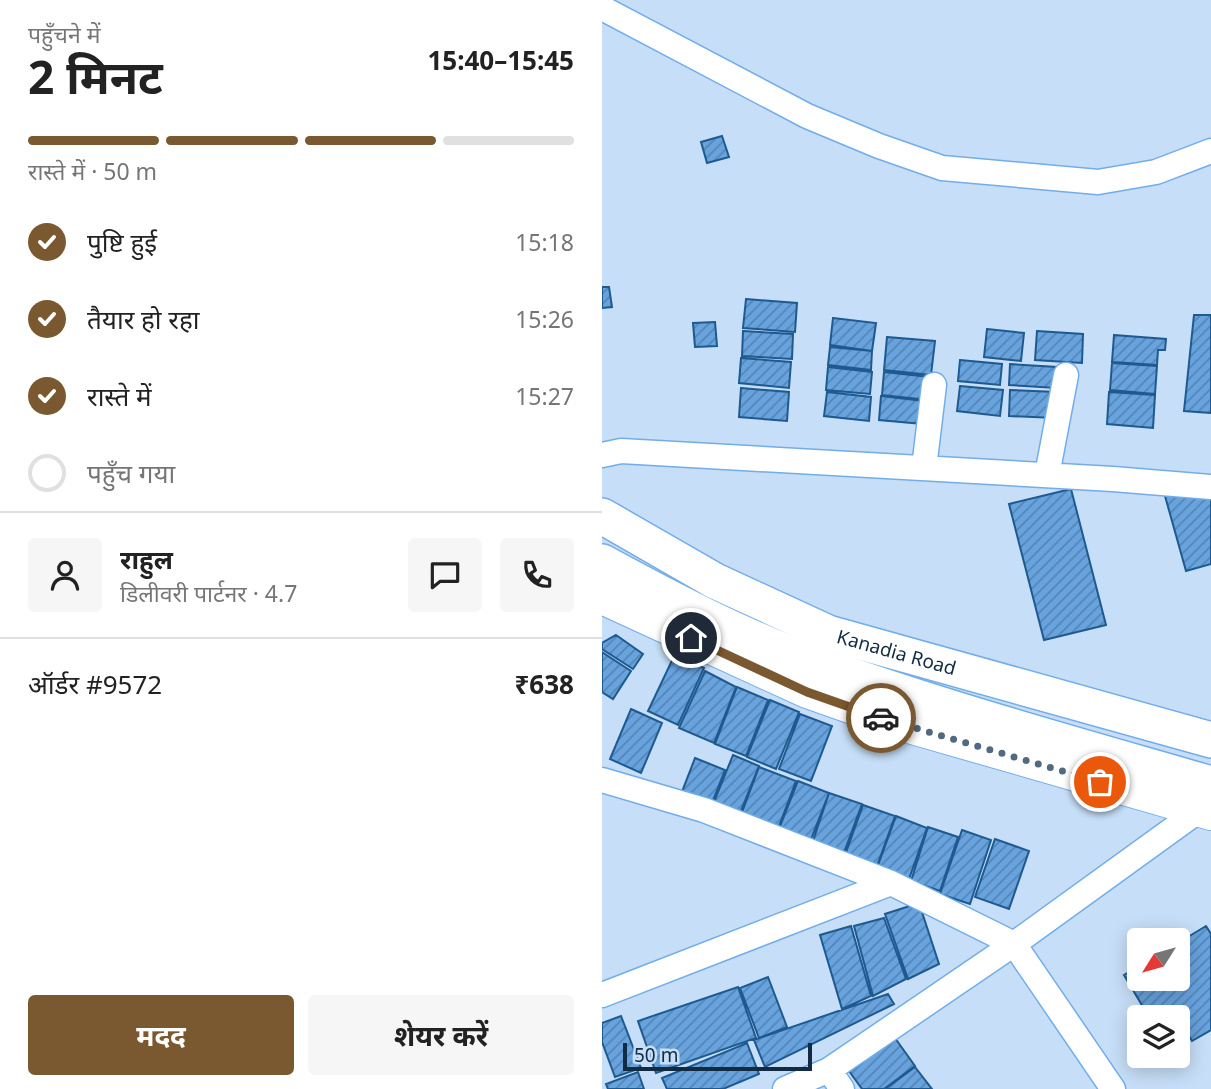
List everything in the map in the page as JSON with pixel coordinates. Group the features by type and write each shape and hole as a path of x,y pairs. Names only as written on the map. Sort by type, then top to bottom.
{"main road":[{"name":"Kanadia Road","path":"602,516 715,581 828,633 1211,740"},
{"name":"Kanadia Road","path":"602,562 649,588 718,636 812,678 1208,801"}],"street":[{"path":"602,8 807,116 879,146 942,168 1098,182 1156,172 1211,151"},
{"path":"1047,475 1066,375"},
{"path":"924,468 934,385"},
{"path":"602,455 621,451 1211,487"},
{"path":"604,601 649,588"},
{"path":"604,601 718,636"},
{"path":"602,780 704,810 891,883 1014,944 1112,1089"},
{"path":"785,1089 835,1079 1208,801"},
{"path":"602,995 891,883"}],"building":[{"path":"722,136 729,157 707,163 701,142"},
{"path":"602,287 609,287 612,307 602,308"},
{"path":"746,299 797,303 795,332 743,328"},
{"path":"1194,315 1211,315 1211,413 1184,411"},
{"path":"833,318 876,323 872,351 830,345"},
{"path":"715,322 717,346 695,347 693,323"},
{"path":"987,329 1024,333 1021,361 984,357"},
{"path":"743,331 793,334 792,359 742,356"},
{"path":"1037,331 1083,334 1082,363 1035,360"},
{"path":"1114,335 1166,339 1165,350 1158,350 1157,365 1112,362"},
{"path":"887,337 935,341 931,375 884,370"},
{"path":"830,347 872,351 871,370 828,365"},
{"path":"741,358 791,362 789,388 739,383"},
{"path":"960,360 1002,364 1000,385 958,381"},
{"path":"1112,363 1157,366 1155,394 1110,390"},
{"path":"1010,364 1057,367 1056,388 1009,385"},
{"path":"828,367 872,372 870,394 826,390"},
{"path":"884,372 930,377 928,400 882,395"},
{"path":"960,386 1003,390 1000,416 957,411"},
{"path":"741,388 789,392 787,421 739,417"},
{"path":"1010,390 1056,392 1055,418 1009,416"},
{"path":"827,392 871,397 869,421 824,416"},
{"path":"1109,392 1155,395 1153,428 1107,424"},
{"path":"881,396 924,401 922,424 879,420"},
{"path":"1071,489 1106,625 1044,640 1009,504"},
{"path":"1211,492 1211,564 1186,571 1165,496"},
{"path":"616,635 643,654 633,669 602,649 602,643"},
{"path":"602,652 631,671 613,699 602,692"},
{"path":"675,654 704,668 678,725 648,711"},
{"path":"705,671 736,687 714,743 679,728"},
{"path":"737,687 768,700 746,756 715,744"},
{"path":"770,700 799,712 776,769 747,757"},
{"path":"631,709 662,723 641,773 610,759"},
{"path":"800,714 832,726 811,781 779,769"},
{"path":"733,755 759,766 740,813 714,802"},
{"path":"695,758 725,770 710,808 680,797"},
{"path":"759,767 796,781 778,829 741,815"},
{"path":"798,781 829,793 808,847 777,834"},
{"path":"829,793 862,804 842,858 811,847"},
{"path":"863,805 895,816 876,869 844,858"},
{"path":"896,816 927,828 909,879 877,868"},
{"path":"928,827 958,837 940,891 911,881"},
{"path":"962,830 991,840 970,904 940,894"},
{"path":"995,839 1029,851 1009,909 975,897"},
{"path":"919,903 939,964 908,979 885,914"},
{"path":"884,918 906,979 873,996 854,926"},
{"path":"851,926 871,996 842,1009 820,935"},
{"path":"1206,926 1211,934 1211,1030 1192,1041 1190,1005 1142,1005 1134,991 1190,991 1190,936"},
{"path":"768,977 787,1027 759,1038 740,988"},
{"path":"738,987 756,1038 656,1073 638,1021"},
{"path":"888,994 894,1004 765,1067 754,1040"},
{"path":"621,1016 641,1068 615,1077 602,1042 602,1023"},
{"path":"895,1038 915,1066 884,1089 862,1089 849,1071"},
{"path":"747,1043 759,1074 723,1089 667,1089 662,1078"},
{"path":"915,1067 932,1089 885,1089"},
{"path":"638,1072 644,1089 608,1089 606,1084"}],"way so far":[{"path":"881,718 1100,782"}],"route":[{"path":"691,638 807,692 881,718"}]}
